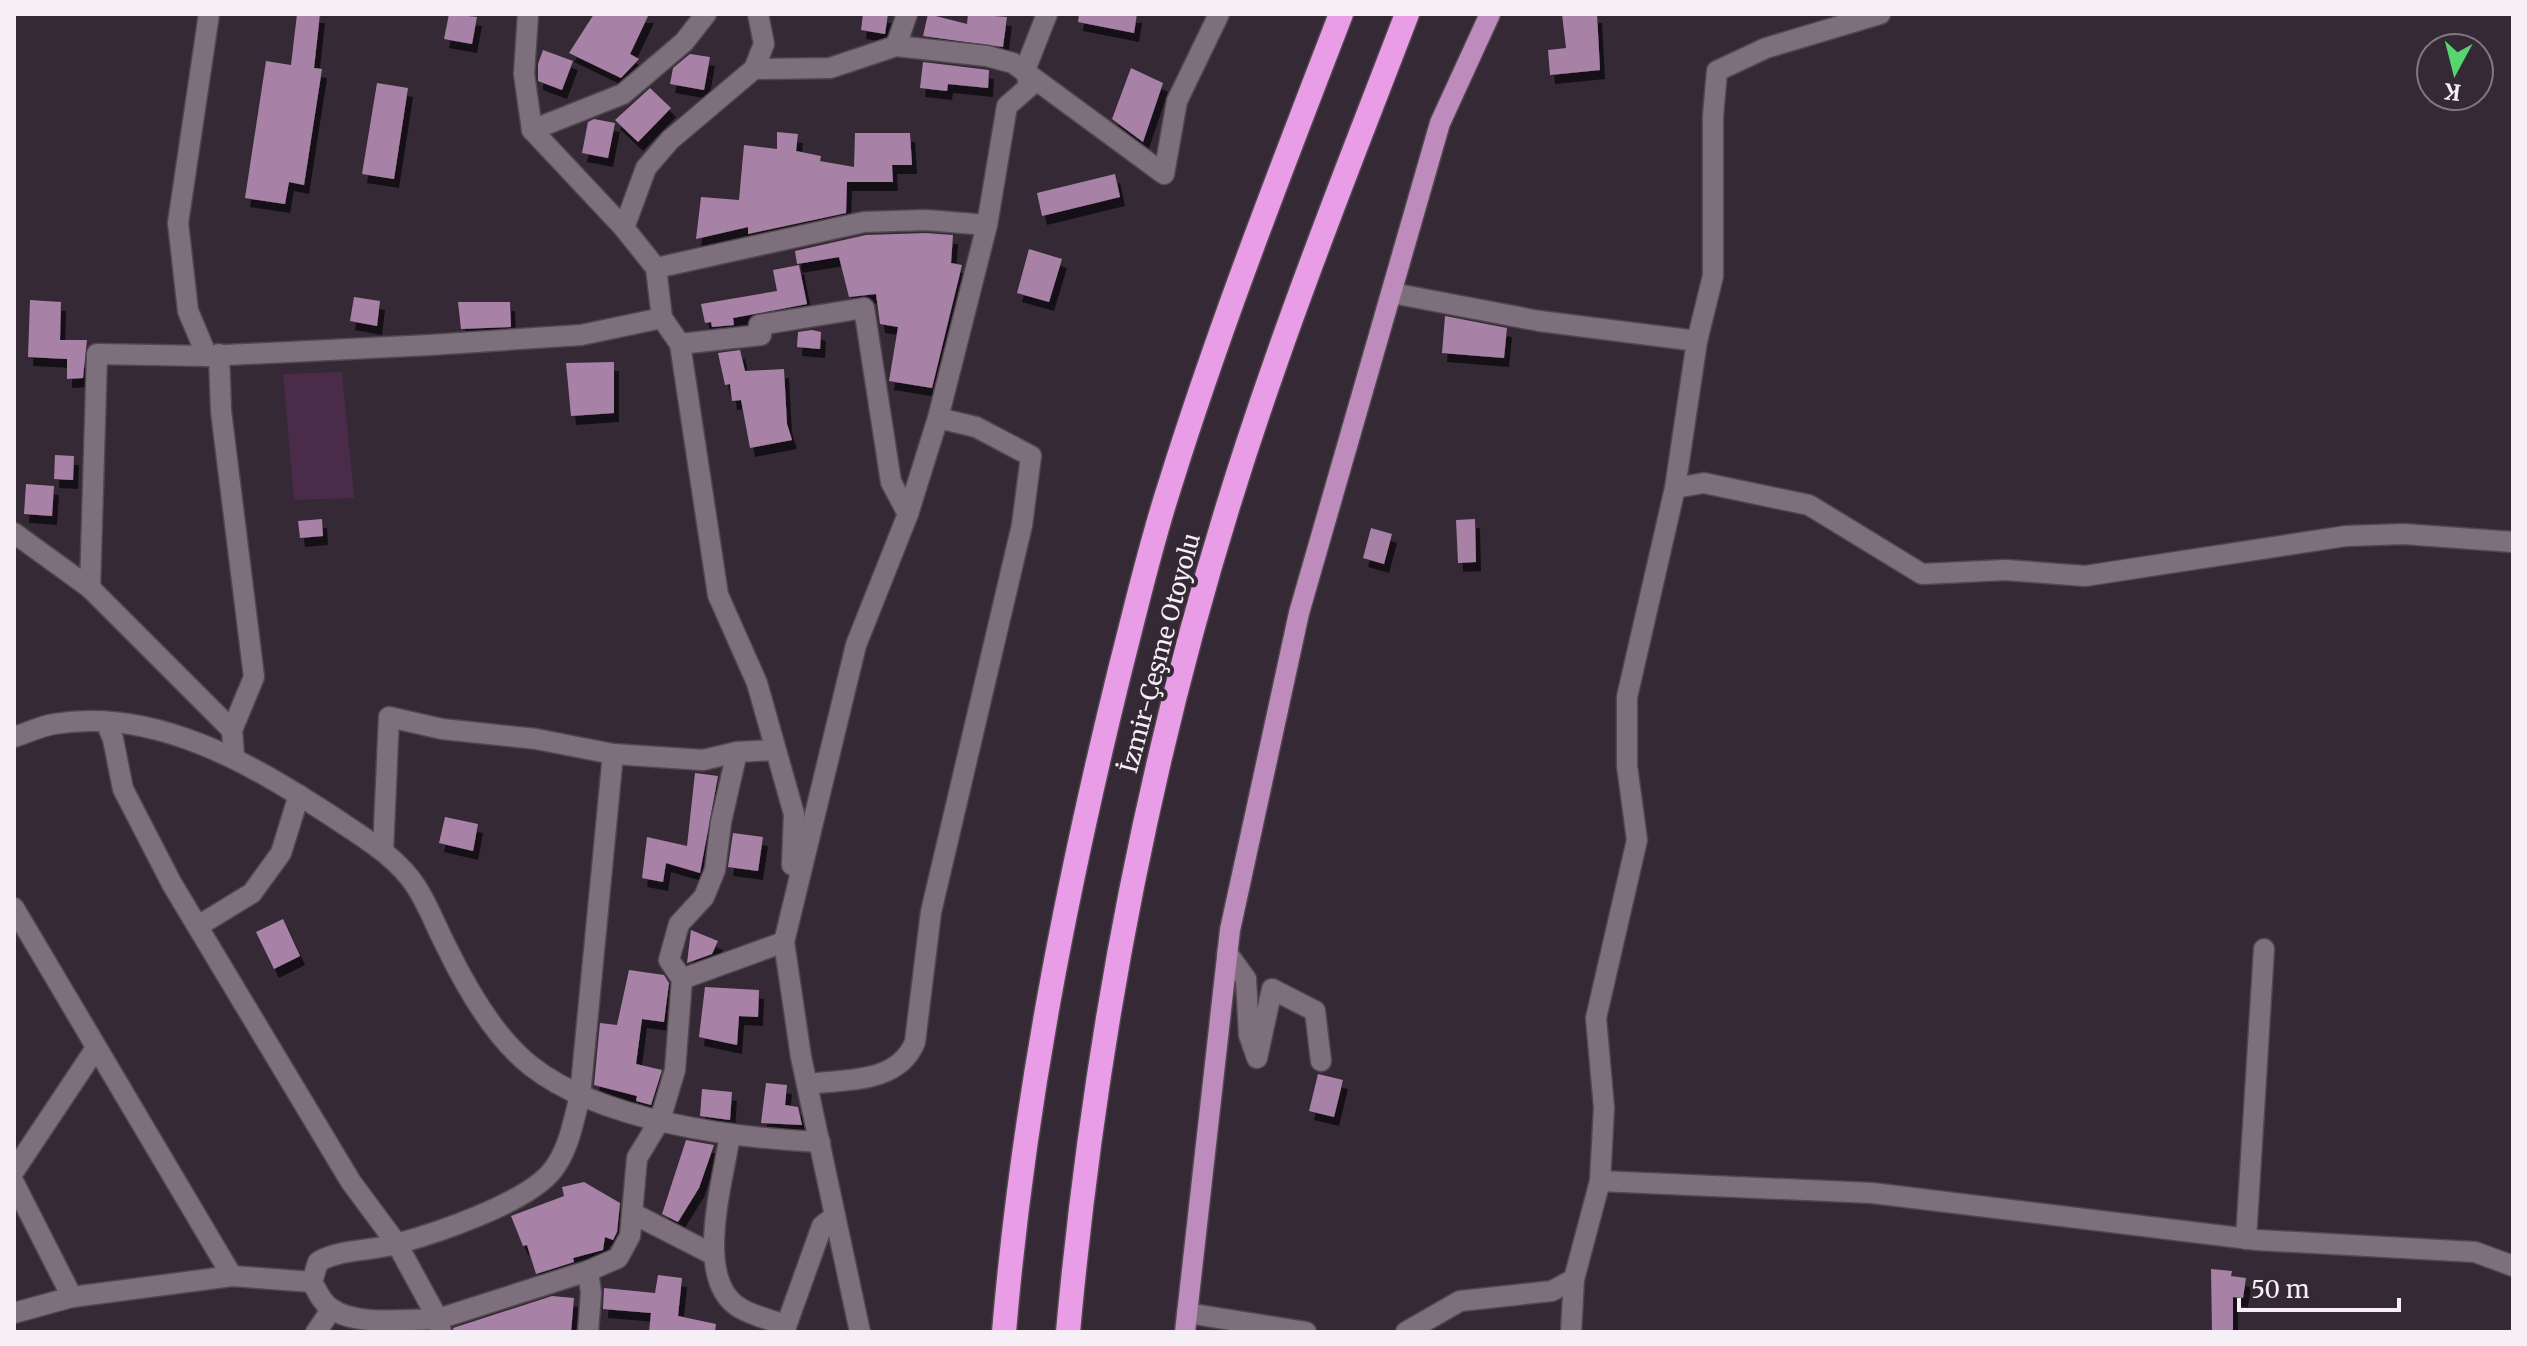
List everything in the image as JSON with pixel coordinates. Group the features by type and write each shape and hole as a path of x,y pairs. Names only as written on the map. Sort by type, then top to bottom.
{"highway":[{"name":"İzmir-Çeşme Otoyolu","path":"1004,1332 1013,1226 1049,989 1093,777 1142,577 1215,347 1341,14"},
{"name":"İzmir-Çeşme Otoyolu","path":"1068,1332 1095,1098 1148,802 1201,606 1273,370 1407,14"}],"main road":[{"path":"1186,1323 1227,953 1299,613 1440,123 1490,14"}],"street":[{"path":"209,14 178,223 188,311 213,355 254,677 232,730 234,756"},
{"path":"532,130 623,94 684,42 706,14"},
{"path":"624,228 646,168 670,140 754,69 764,44 758,14"},
{"path":"896,46 907,14"},
{"path":"860,1332 807,1084 784,942 790,905 856,645 908,514 938,418 987,225 1007,106 1030,86 1025,70 1047,14"},
{"path":"754,69 830,68 896,46 987,56 1025,70 1164,174 1177,101 1219,14"},
{"path":"1571,1332 1574,1279 1600,1181 1604,1108 1596,1018 1637,840 1627,766 1627,697 1675,488 1697,341 1713,276 1713,116 1717,71 1766,48 1880,14"},
{"path":"533,15 524,74 532,130 624,228 656,268 662,318 680,344 718,595 757,683 794,814 790,905"},
{"path":"656,268 803,232 864,222 926,220 987,225"},
{"path":"1392,293 1539,321 1697,341"},
{"path":"680,344 761,335 759,325 864,308 891,482 908,514"},
{"path":"90,588 97,354 213,355 581,335 662,318"},
{"path":"807,1084 894,1071 906,1060 915,1042 931,912 1022,525 1031,456 985,430 938,418"},
{"path":"1682,447 1704,483"},
{"path":"1675,488 1704,483 1809,505 1922,574 2006,570 2085,576 2346,536 2404,534 2513,542"},
{"path":"14,533 90,588 232,730"},
{"path":"383,851 389,717 442,729 536,739 613,754 703,760 737,752 775,750"},
{"path":"14,737 53,724 106,722 164,733 234,756 383,851 417,887 449,953 487,1018 529,1065 580,1096 660,1120 730,1134 820,1142"},
{"path":"106,722 123,789 198,926 351,1182 397,1244 439,1325"},
{"path":"613,754 580,1096 566,1146 552,1171 534,1189 512,1201 397,1244 325,1258 314,1269 312,1282 332,1309 363,1317 439,1325 618,1258 630,1236 637,1158 660,1120 675,1070 682,979 669,960 679,924 704,897 715,870 721,822 737,752"},
{"path":"198,926 252,893 281,853 299,795"},
{"path":"14,908 232,1276"},
{"path":"682,979 784,942"},
{"path":"2246,1239 2264,949"},
{"path":"1227,953 1246,979 1249,1035 1257,1058 1272,989 1315,1011 1321,1061"},
{"path":"14,1171 96,1048"},
{"path":"730,1134 712,1254 716,1280 726,1296 739,1308 785,1328 822,1226 835,1216"},
{"path":"1600,1181 1872,1193 2246,1239 2475,1252 2513,1266"},
{"path":"14,1183 72,1297"},
{"path":"632,1213 712,1254"},
{"path":"588,1271 591,1293 588,1332"},
{"path":"14,1313 72,1297 232,1276 312,1282"},
{"path":"1406,1332 1460,1301 1552,1291 1574,1279"},
{"path":"316,1332 332,1309"},
{"path":"1186,1323 1306,1332"}],"shaded area":[{"path":"342,372 354,498 294,500 283,374"}],"building":[{"path":"297,14 320,14 314,68 322,69 304,185 289,182 285,204 245,198 266,61 291,65"},
{"path":"449,14 477,17 472,44 444,39"},
{"path":"594,14 649,14 630,54 639,59 621,78 569,53"},
{"path":"863,14 888,14 885,34 861,30"},
{"path":"928,14 967,24 968,14 1007,17 1003,47 923,36"},
{"path":"1079,14 1137,14 1134,33 1078,22"},
{"path":"1562,14 1597,14 1600,70 1550,75 1548,50 1566,48"},
{"path":"543,50 573,61 562,90 538,81 538,64"},
{"path":"690,54 710,57 704,90 670,84 673,68"},
{"path":"923,62 989,70 988,88 948,84 947,91 920,88"},
{"path":"1131,68 1163,83 1143,142 1112,119"},
{"path":"377,83 408,88 394,179 362,174"},
{"path":"650,88 671,108 638,142 615,120"},
{"path":"594,119 615,123 608,158 582,153 588,122"},
{"path":"777,132 798,134 796,151 821,156 820,161 854,167 855,133 910,133 912,165 892,165 893,182 847,182 846,213 748,234 748,227 696,239 701,197 739,200 744,145 777,149"},
{"path":"1115,174 1120,197 1042,216 1037,193"},
{"path":"866,235 953,235 951,263 962,265 932,388 889,381 898,327 880,324 876,294 849,297 839,257 797,264 795,251"},
{"path":"1029,249 1062,259 1049,302 1017,293"},
{"path":"799,265 807,304 733,318 734,325 712,327 711,322 705,323 701,304 777,291 773,270"},
{"path":"354,297 380,301 377,326 350,321"},
{"path":"30,300 61,302 60,340 87,340 83,378 67,379 67,359 28,357"},
{"path":"458,302 510,302 511,327 461,329"},
{"path":"1445,316 1507,328 1504,358 1442,353"},
{"path":"798,332 821,332 820,349 797,347"},
{"path":"740,350 745,371 784,369 787,424 792,440 750,448 741,400 732,401 730,384 725,385 718,353"},
{"path":"614,362 614,413 571,416 566,363"},
{"path":"55,455 74,456 73,480 54,479"},
{"path":"26,484 54,486 52,516 24,514"},
{"path":"322,519 323,536 300,538 298,521"},
{"path":"1475,519 1476,562 1458,563 1456,520"},
{"path":"1371,528 1392,534 1384,564 1363,558"},
{"path":"695,773 718,776 700,873 666,863 663,882 642,878 647,837 687,846"},
{"path":"445,817 478,824 473,851 439,843"},
{"path":"733,833 763,837 758,871 728,867"},
{"path":"283,919 300,956 274,969 256,932"},
{"path":"691,930 718,941 712,954 687,963"},
{"path":"629,970 664,975 669,983 664,1022 642,1019 636,1064 662,1070 651,1105 636,1101 637,1096 594,1085 600,1023 617,1025"},
{"path":"705,987 759,990 758,1017 739,1016 737,1045 699,1037"},
{"path":"1318,1074 1343,1080 1334,1117 1309,1111"},
{"path":"766,1083 787,1085 785,1105 798,1107 802,1125 761,1123"},
{"path":"702,1089 732,1092 730,1120 700,1116"},
{"path":"686,1140 714,1145 699,1188 678,1222 662,1214"},
{"path":"584,1182 620,1203 617,1232 613,1240 605,1237 603,1250 573,1258 574,1262 536,1274 527,1245 523,1246 511,1216 564,1196 562,1187"},
{"path":"2211,1269 2232,1271 2231,1276 2246,1278 2243,1298 2233,1297 2233,1332 2212,1332"},
{"path":"658,1275 682,1278 678,1316 716,1324 715,1332 649,1332 651,1313 603,1309 604,1288 655,1293"},
{"path":"552,1296 574,1298 571,1332 454,1332 453,1328"}]}
